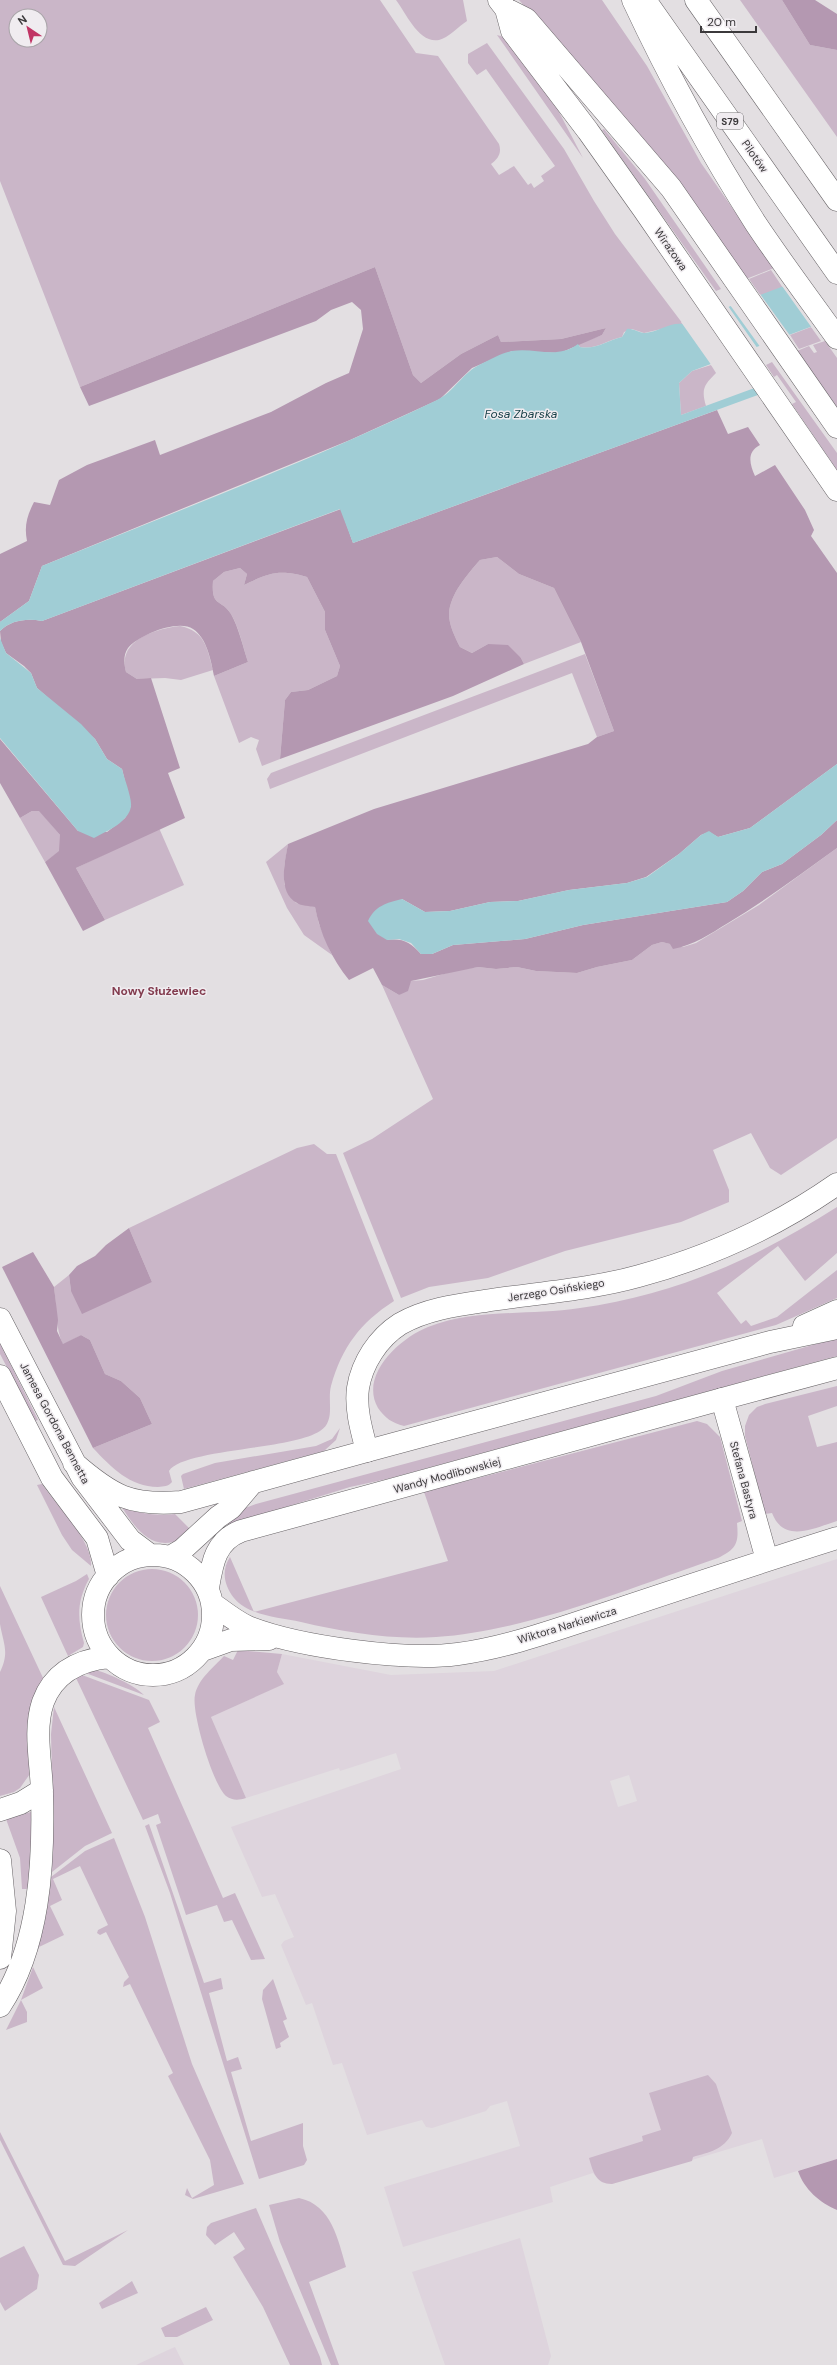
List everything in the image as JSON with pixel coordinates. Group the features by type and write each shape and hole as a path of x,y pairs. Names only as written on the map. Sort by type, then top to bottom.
{"main road":[{"path":"633,0 666,70 725,173 783,262 837,338"},
{"name":"Pilotów","path":"644,0 837,273"},
{"path":"696,0 837,200"},
{"name":"Wirażowa","path":"503,4 526,19 662,177 788,354 837,427"},
{"name":"Wirażowa","path":"503,4 512,31 588,131 837,490"},
{"name":"Jerzego Osińskiego","path":"367,1451 358,1405 360,1378 364,1365 376,1347 400,1324 424,1314 456,1306 590,1286 638,1277 674,1266 737,1241 800,1208 837,1184"},
{"path":"770,1342 837,1311"},
{"name":"Jamesa Gordona Bennetta","path":"0,1319 74,1464 99,1501 130,1540 160,1556"},
{"path":"74,1464 110,1492 134,1501 181,1502 770,1342 837,1328"},
{"name":"Wandy Modlibowskiej","path":"210,1596 214,1556 220,1546 241,1531 837,1368"},
{"path":"0,1376 52,1478 97,1538 108,1576"},
{"name":"Stefana Bastyra","path":"722,1399 767,1560"},
{"path":"160,1556 191,1568 210,1596 212,1630 203,1650 183,1668 174,1672 153,1676 133,1673 109,1657 95,1634 92,1615 98,1589 108,1576 125,1562 160,1556 182,1550 218,1517 231,1508 253,1482"},
{"name":"Wiktora Narkiewicza","path":"210,1596 248,1627 288,1639 340,1648 408,1654 456,1654 490,1649 548,1632 837,1538"},
{"name":"Wiktora Narkiewicza","path":"203,1650 231,1640 288,1639"},
{"path":"0,2006 19,1970 32,1926 42,1854 40,1719 48,1692 60,1677 77,1664 109,1657"},
{"path":"0,1810 21,1803 42,1790"},
{"path":"0,1860 5,1911 0,1958"}],"shaded area":[{"path":"0,0 380,0 416,53 438,56 499,144 499,156 491,164 499,175 514,166 528,185 531,183 534,188 544,181 541,176 555,166 486,69 477,75 468,63 468,54 487,43 564,149 615,234 683,324 644,333 632,329 624,332 622,337 586,348 580,347 578,344 602,335 606,328 561,339 501,342 498,335 461,354 421,383 413,375 375,267 80,387 0,181"},
{"path":"396,0 463,0 467,21 446,37 439,40 432,40 419,33"},
{"path":"519,0 602,0 647,66 701,163 774,268 746,279 665,167"},
{"path":"740,0 782,0 810,45 837,50 837,137"},
{"path":"782,0 815,0 837,14 837,50 810,45"},
{"path":"497,35 504,37 512,45 558,110 583,158"},
{"path":"604,129 645,179 721,289 716,291 617,152 602,130"},
{"path":"375,267 413,375 421,383 461,354 498,335 501,342 561,339 606,328 602,335 560,353 512,351 472,368 440,399 350,440 42,566 29,601 0,622 0,554 27,541 27,521 34,502 50,505 59,480 87,465 155,440 160,455 271,412 326,383 349,373 363,329 361,310 352,302 331,310 316,321 89,406 80,387"},
{"path":"771,270 783,288 761,296 749,279"},
{"path":"811,327 821,341 799,349 790,335"},
{"path":"825,341 837,358 837,407 797,351 809,346 814,353 817,352 813,345"},
{"path":"772,362 837,453 837,470 792,404 796,402 777,375 774,377 766,365"},
{"path":"711,365 716,373 706,384 704,395 706,406 681,415 679,383 692,371"},
{"path":"717,410 728,434 748,427 760,445 753,451 750,459 755,476 775,465 805,510 814,530 811,536 837,573 837,764 750,828 718,837 709,832 701,835 679,854 646,877 627,883 569,890 518,901 490,902 450,911 425,912 402,899 387,940 402,940 413,946 421,954 432,954 453,945 525,939 583,925 727,902 743,891 762,872 782,864 821,835 837,820 837,848 783,887 742,914 702,939 681,947 673,949 670,944 662,942 652,945 632,960 597,967 577,973 536,971 517,967 496,969 478,967 411,981 408,991 399,995 382,985 373,968 349,980 337,964 323,936 315,907 299,904 291,898 287,892 284,868 288,844 374,809 588,744 597,737 614,731 581,642 554,588 519,574 497,557 480,560 465,578 452,599 449,614 450,622 460,647 472,653 488,644 508,645 521,658 524,664 453,696 280,759 285,700 291,692 308,690 337,676 340,666 325,630 325,612 307,577 289,573 281,573 268,575 244,585 247,574 240,568 224,572 213,581 213,590 215,599 227,609 234,619 248,662 214,676 208,650 202,638 193,629 186,626 169,627 149,634 133,643 126,651 124,660 126,672 137,679 151,678 180,768 168,773 185,818 76,868 105,920 83,931 45,862 59,851 60,835 39,811 32,811 20,818 0,783 0,739 78,831 107,832 125,818 131,806 122,769 107,759 95,739 37,688 31,673 24,666 6,653 1,642 0,631 4,627 14,622 25,620 42,621 341,509 353,543"},
{"path":"497,557 519,574 554,588 581,642 524,664 521,658 488,644 472,653 460,647 449,618 452,599 460,585 480,560"},
{"path":"240,568 247,574 244,585 268,575 281,573 289,573 307,577 325,612 325,630 340,666 337,676 308,690 291,692 285,700 280,759 262,766 256,749 259,740 251,737 239,743 214,676 248,662 234,619 227,609 215,599 213,590 213,581 224,572"},
{"path":"180,626 188,628 200,636 207,648 213,670 181,680 165,678 137,679 126,672 125,661 127,652 140,638 160,630"},
{"path":"585,654 614,731 597,737 572,673 270,789 267,779 271,773"},
{"path":"39,810 60,835 60,851 45,862 20,818 32,811"},
{"path":"159,828 184,885 105,920 76,868"},
{"path":"288,844 284,867 284,884 296,903 315,907 319,924 332,955 304,935 287,908 266,862"},
{"path":"837,848 837,1138 781,1175 770,1168 751,1133 713,1150 729,1190 729,1202 681,1222 565,1251 488,1278 429,1287 401,1298 343,1153 372,1139 433,1099 382,985 399,995 411,981 423,980 457,970 478,967 496,969 517,967 536,971 577,973 597,967 632,960 652,945 662,942 683,947 696,943 759,905"},
{"path":"314,1144 327,1154 336,1154 394,1301 382,1309 362,1327 354,1337 341,1359 331,1386 328,1422 320,1431 306,1437 286,1442 194,1458 178,1464 169,1471 172,1482 166,1486 148,1486 130,1480 114,1469 93,1448 152,1424 140,1398 121,1381 105,1374 90,1340 81,1335 63,1345 57,1324 54,1287 69,1275 71,1291 152,1282 129,1228 297,1148"},
{"path":"837,1207 837,1253 805,1281 778,1246 717,1293 741,1324 746,1320 751,1326 777,1317 837,1270 837,1298 776,1325 404,1426 389,1420 378,1408 374,1395 374,1383 378,1371 385,1359 406,1340 417,1332 428,1327 465,1317 580,1308 649,1294 682,1284 746,1258"},
{"path":"129,1228 152,1282 82,1314 71,1291 69,1275 77,1266 95,1256 106,1245"},
{"path":"33,1252 54,1287 58,1320 57,1331 63,1344 81,1335 90,1340 105,1374 121,1381 140,1398 152,1424 93,1448 2,1267"},
{"path":"837,1338 837,1356 387,1479 350,1487 228,1525 226,1520 237,1511 256,1504 656,1396 722,1371"},
{"path":"0,1343 38,1420 35,1421 0,1354"},
{"path":"837,1386 837,1406 808,1416 817,1447 837,1442 837,1521 809,1530 792,1531 777,1523 772,1513 765,1514 745,1436 745,1426 749,1415 757,1407"},
{"path":"697,1421 707,1424 720,1437 742,1521 737,1523 737,1541 735,1545 729,1552 718,1558 614,1595 542,1617 471,1633 419,1638 385,1636 334,1629 255,1612 448,1561 424,1492"},
{"path":"340,1428 336,1440 324,1451 184,1489 181,1476 183,1474 215,1463 316,1446 332,1439"},
{"path":"42,1484 80,1535 90,1556 91,1566 72,1550 62,1535 37,1485"},
{"path":"124,1507 149,1514 175,1514 192,1531 175,1541 164,1543 157,1542 150,1539 137,1528 123,1509"},
{"path":"230,1557 254,1611 240,1604 228,1588 225,1578 225,1567"},
{"path":"837,1559 837,2159 774,2178 762,2139 612,2184 601,2182 593,2173 550,2187 553,2202 403,2247 384,2187 520,2146 507,2101 490,2106 486,2111 432,2128 426,2127 422,2120 367,2135 342,2063 333,2065 312,2003 306,2005 281,1945 284,1941 294,1937 275,1894 262,1897 231,1827 401,1769 396,1753 340,1771 339,1768 246,1798 211,1717 283,1684 277,1672 282,1654 391,1675 494,1671","holes":["629,1775 637,1801 618,1807 610,1781"]},
{"path":"152,1569 169,1573 184,1583 194,1598 198,1615 194,1632 184,1647 169,1657 152,1661 135,1657 120,1647 110,1632 106,1615 110,1598 120,1583 135,1573"},
{"path":"87,1574 89,1579 82,1595 79,1610 80,1626 84,1643 83,1647 68,1656 41,1597 76,1581"},
{"path":"0,1586 44,1680 32,1771 20,1788 14,1792 0,1796 0,1672 5,1659 5,1648 0,1624"},
{"path":"238,1650 282,1654 277,1672 284,1684 211,1717 246,1798 236,1800 226,1796 215,1778 209,1764 196,1716 195,1695 199,1684 211,1669 224,1656 233,1660"},
{"path":"94,1670 120,1680 144,1695 83,1672"},
{"path":"82,1675 149,1700 160,1722 148,1728 223,1898 235,1893 265,1959 251,1960 232,1920 224,1922 217,1905 186,1915 156,1825 161,1823 158,1814 143,1820 76,1678"},
{"path":"54,1707 112,1833 85,1846 52,1872 53,1817 51,1734"},
{"path":"34,1811 28,1889 22,1889 20,1858 6,1819"},
{"path":"149,1824 204,1983 221,1978 223,1989 209,1993 227,2061 238,2057 242,2069 231,2072 251,2141 303,2123 303,2146 307,2160 304,2165 259,2179 170,1893 145,1826"},
{"path":"114,1838 145,1917 192,2064 244,2184 193,2199 185,2195 187,2188 192,2198 214,2185 210,2160 168,2076 173,2073 130,1984 123,1987 124,1982 129,1977 106,1932 100,1935 97,1933 98,1930 108,1925 80,1866 53,1879 62,1900 50,1906 64,1935 39,1947 38,1950 36,1948 51,1877 85,1851"},
{"path":"33,1967 43,1988 21,2000"},
{"path":"273,1979 287,2019 283,2021 289,2037 280,2043 281,2047 276,2049 262,1999 263,1990"},
{"path":"21,2000 27,2012 27,2022 6,2030"},
{"path":"708,2075 716,2084 732,2133 725,2143 716,2150 693,2157 692,2161 612,2184 602,2182 596,2176 589,2158 643,2141 642,2136 661,2130 649,2093"},
{"path":"0,2132 65,2261 128,2230 75,2266 63,2265 0,2140"},
{"path":"837,2159 837,2210 813,2195 804,2184 798,2171"},
{"path":"299,2198 310,2202 319,2208 326,2216 336,2235 346,2267 309,2282 339,2365 331,2365 280,2242 269,2205"},
{"path":"256,2208 320,2357 322,2365 290,2365 263,2307 233,2257 245,2249 234,2232 215,2245 206,2235 207,2227 211,2223"},
{"path":"520,2238 551,2356 548,2365 445,2365 412,2272"},
{"path":"24,2246 39,2275 37,2289 5,2311 0,2302 0,2258"},
{"path":"132,2281 138,2293 102,2309 99,2303"},
{"path":"206,2307 213,2320 177,2337 165,2337 161,2328"},
{"path":"175,2347 184,2365 136,2365 168,2350"}],"water":[{"name":"Fosa Zbarska","path":"837,266 837,317 692,371 679,383 681,415 771,382 774,389 353,543 340,509 42,621 25,620 14,622 4,627 0,631 0,622 29,601 42,566 291,466 389,423 437,400 449,392 469,372 492,358 508,352 521,350 554,352 570,349 578,344 580,347 586,348 597,346 622,337 627,329 645,333 673,324 683,324"},
{"path":"0,638 6,653 31,673 37,688 81,724 95,739 107,759 122,769 130,798 131,806 129,812 117,825 94,838 78,831 0,738"},
{"path":"837,764 837,820 821,835 782,864 762,872 743,891 727,902 583,925 525,939 453,945 432,954 421,954 411,943 399,939 387,940 377,934 368,921 374,912 382,906 402,899 425,912 450,911 490,902 518,901 569,890 627,883 647,877 679,854 701,835 709,831 718,837 750,828"}],"pier":[{"path":"837,264 837,319 812,328 782,286"},
{"path":"760,294 791,337 761,348 730,305"},
{"path":"728,306 758,349 712,366 681,322"}],"district":[{"name":"Nowy Służewiec","path":"159,991"}]}
